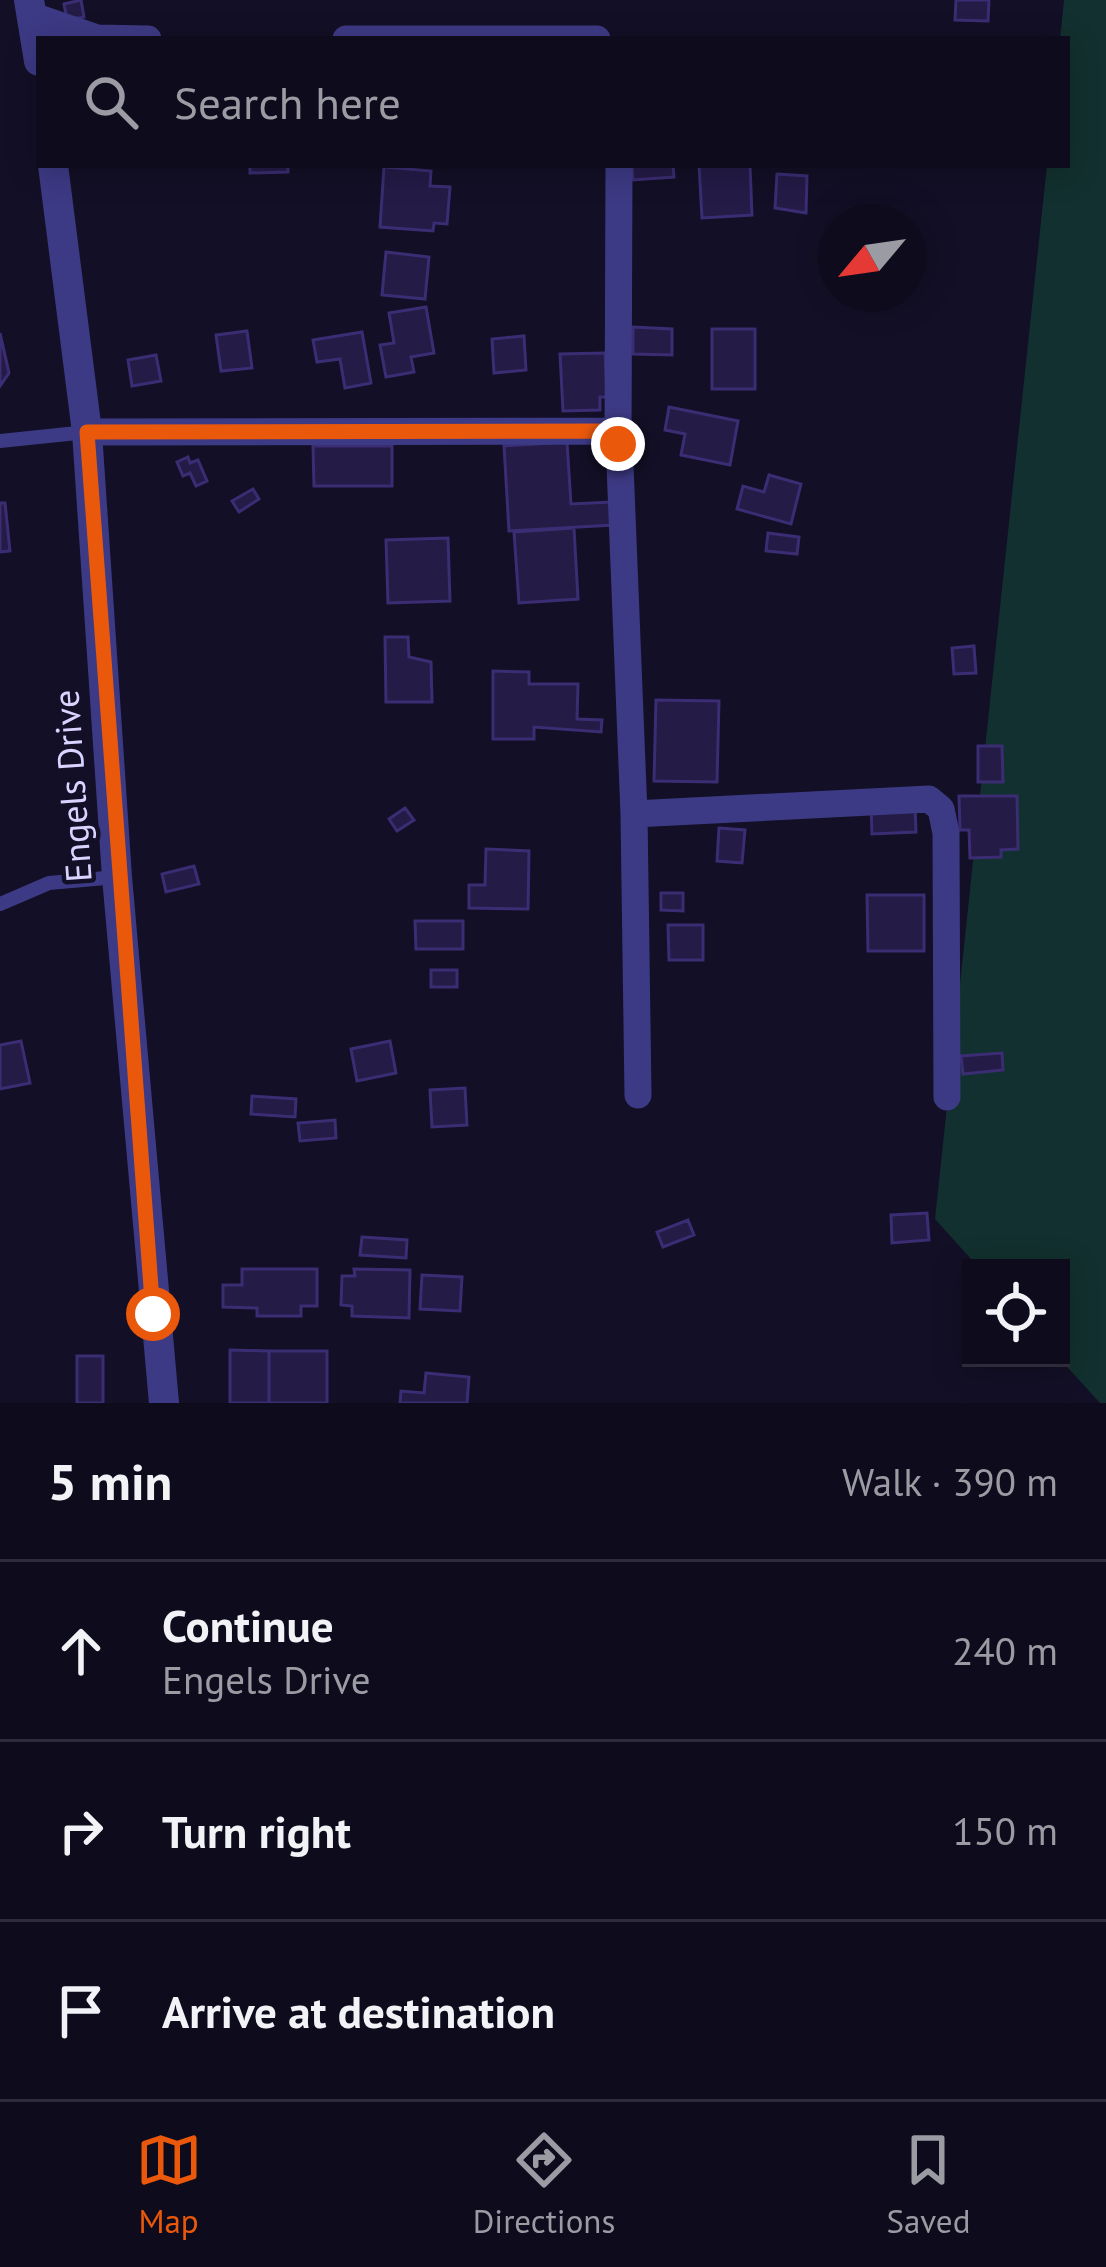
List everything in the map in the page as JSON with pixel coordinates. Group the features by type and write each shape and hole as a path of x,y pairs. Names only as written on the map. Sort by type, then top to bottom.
{"street":[{"path":"31,8 93,36"},
{"path":"31,8 36,41"},
{"name":"Engels Drive","path":"52,168 87,432 117,877 164,1403"},
{"path":"619,168 618,444 634,814 638,1095"},
{"path":"87,432 605,431 618,444"},
{"path":"634,814 929,799 941,809 946,833 947,1097"}],"lane":[{"path":"0,441 87,432"},
{"path":"0,904 50,883 117,877"}],"green space":[{"path":"1064,0 1106,0 1106,1403 1100,1403 1067,1367 1070,1259 971,1259 935,1219 1047,168 1070,168 1070,36 1060,36"}],"building":[{"path":"81,0 84,17 67,20 64,4"},
{"path":"956,0 989,0 988,21 955,20"},
{"path":"250,168 288,168 288,172 250,173"},
{"path":"384,168 431,171 430,186 450,187 447,224 434,223 433,231 380,227"},
{"path":"632,168 673,168 674,177 633,180"},
{"path":"699,168 750,168 752,215 702,218"},
{"path":"777,174 807,176 806,213 775,208"},
{"path":"386,252 429,257 425,299 382,295"},
{"path":"426,307 434,353 411,357 414,372 386,377 380,345 394,343 389,313"},
{"path":"633,327 672,329 672,355 633,354"},
{"path":"712,329 755,329 755,389 712,389"},
{"path":"247,331 252,368 221,371 216,335"},
{"path":"362,332 371,383 345,388 340,359 317,362 313,340"},
{"path":"0,333 9,373 0,386"},
{"path":"524,336 526,370 494,373 492,339"},
{"path":"605,353 607,397 600,397 600,410 563,411 560,354"},
{"path":"156,355 161,381 132,386 128,360"},
{"path":"669,407 738,421 730,465 681,455 685,434 665,430"},
{"path":"567,442 571,504 611,502 613,525 509,531 504,446"},
{"path":"313,446 392,446 392,486 314,486"},
{"path":"188,457 190,463 198,460 207,481 196,486 190,473 183,476 177,462"},
{"path":"769,475 801,484 791,524 737,509 743,486 764,492"},
{"path":"253,489 259,499 239,512 232,501"},
{"path":"0,503 5,503 10,551 0,552"},
{"path":"574,528 578,599 519,603 514,532"},
{"path":"768,533 799,537 797,554 766,551"},
{"path":"448,538 450,601 388,603 386,540"},
{"path":"385,637 408,637 409,657 431,662 432,702 386,702"},
{"path":"974,646 976,673 954,674 952,648"},
{"path":"493,671 529,672 529,684 578,684 577,719 602,720 601,732 534,727 534,739 493,739"},
{"path":"656,700 719,701 717,782 654,781"},
{"path":"978,746 1002,746 1003,782 978,782"},
{"path":"959,796 1017,796 1018,849 1001,850 1001,857 970,858 969,830 960,830"},
{"path":"915,805 916,832 872,834 871,807"},
{"path":"405,808 414,820 397,831 389,819"},
{"path":"719,828 745,830 742,863 717,861"},
{"path":"486,849 529,851 528,909 469,908 469,885 485,885"},
{"path":"194,866 199,884 166,892 162,874"},
{"path":"661,893 683,893 683,911 661,910"},
{"path":"867,895 924,895 924,951 868,951"},
{"path":"415,921 463,921 463,949 416,949"},
{"path":"668,925 703,925 703,960 669,960"},
{"path":"431,970 457,970 457,987 431,987"},
{"path":"21,1041 30,1083 0,1089 0,1045"},
{"path":"390,1041 396,1073 357,1081 351,1049"},
{"path":"1002,1053 1003,1070 963,1074 961,1056"},
{"path":"465,1088 467,1125 432,1127 430,1090"},
{"path":"252,1096 296,1099 295,1117 251,1114"},
{"path":"335,1120 336,1138 300,1141 298,1123"},
{"path":"927,1213 929,1240 892,1243 891,1215"},
{"path":"688,1220 694,1235 663,1247 657,1232"},
{"path":"362,1237 407,1240 406,1258 360,1255"},
{"path":"242,1269 317,1269 317,1306 301,1306 301,1316 257,1316 257,1308 223,1307 223,1285 242,1285"},
{"path":"354,1269 410,1270 409,1318 352,1316 352,1306 341,1305 342,1276 355,1276"},
{"path":"422,1275 462,1277 460,1311 420,1309"},
{"path":"230,1350 269,1351 269,1403 230,1403"},
{"path":"269,1351 327,1351 327,1403 269,1403"},
{"path":"77,1356 103,1356 103,1403 77,1403"},
{"path":"426,1373 469,1377 467,1403 400,1403 401,1391 424,1393"}],"route":[{"path":"153,1314 87,432 605,431 618,444"}]}
